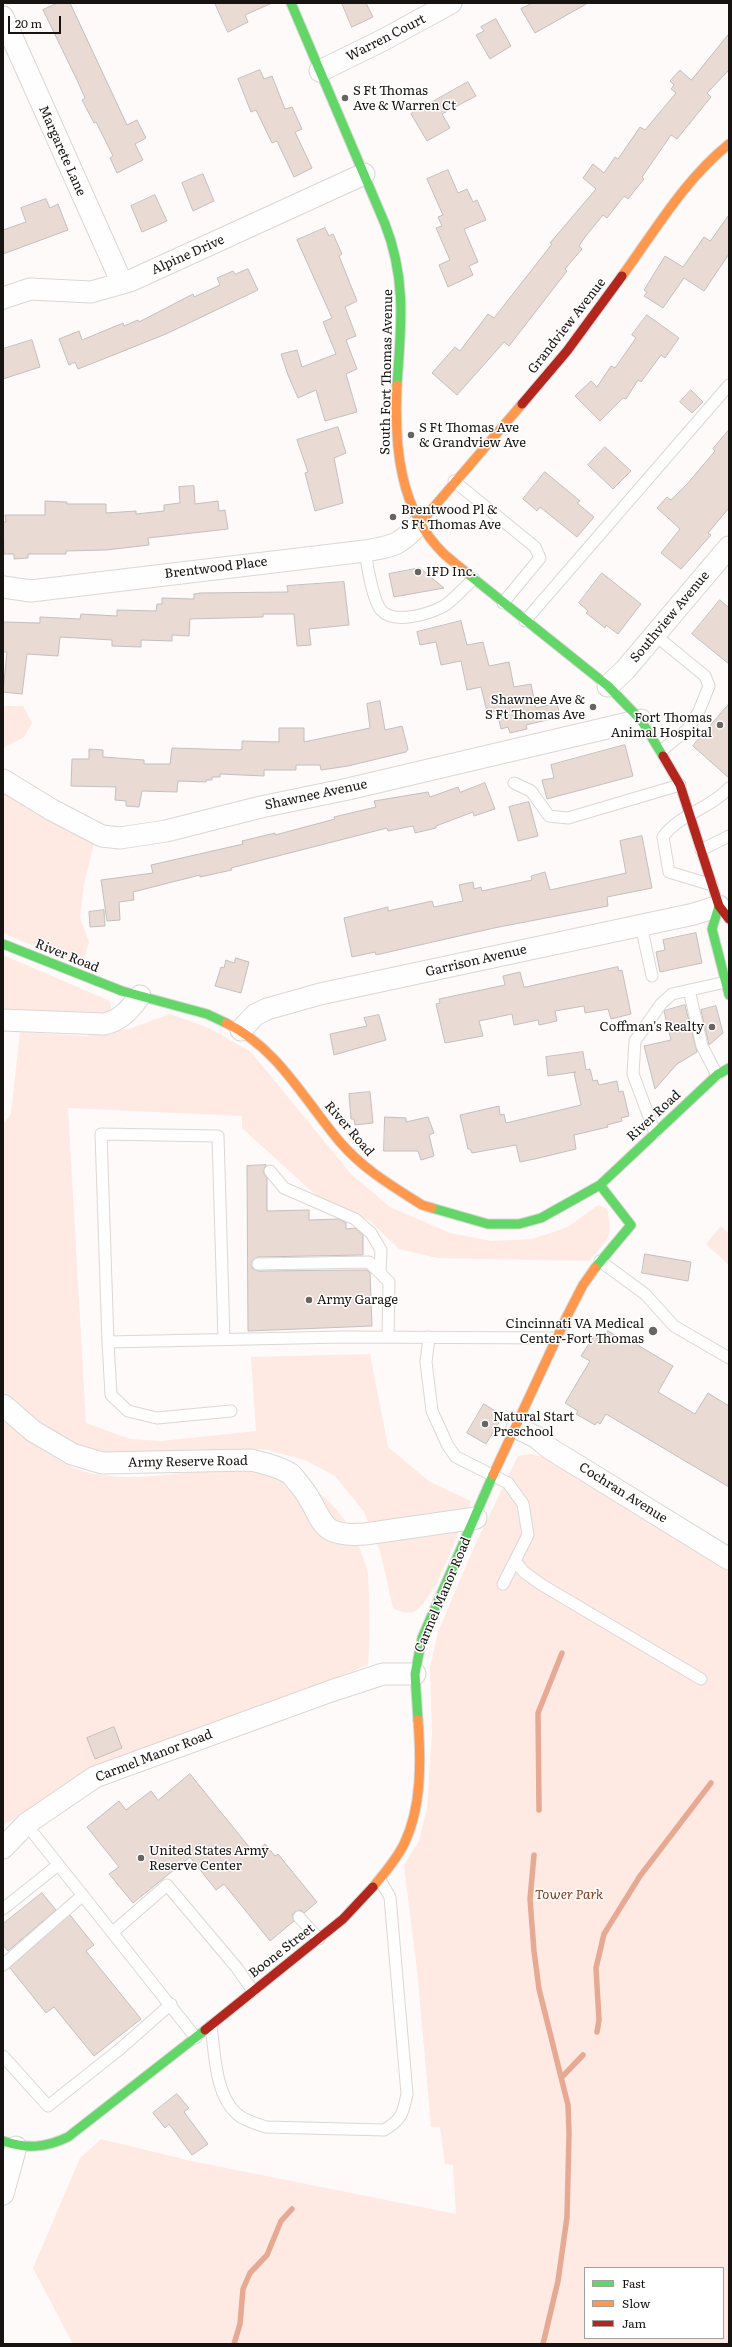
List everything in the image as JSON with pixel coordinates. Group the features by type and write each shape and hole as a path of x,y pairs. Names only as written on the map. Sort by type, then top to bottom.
{"street":[{"name":"South Fort Thomas Avenue","path":"291,3 364,174 397,257 402,311 398,364 396,451 410,503 432,542 503,603 608,686 641,720 661,751 680,785 712,884 724,912"},
{"name":"Warren Court","path":"320,71 384,40 451,3"},
{"name":"Margarete Lane","path":"3,17 122,283"},
{"name":"Grandview Avenue","path":"420,522 567,351 691,182 714,156 729,144"},
{"name":"Alpine Drive","path":"3,298 30,289 68,293 91,292 122,283 223,240 364,174"},
{"name":"Brentwood Place","path":"3,587 31,591 385,548 405,540 420,522"},
{"name":"Southview Avenue","path":"608,686 655,635 729,547"},
{"name":"Shawnee Avenue","path":"3,780 52,810 102,836 120,838 166,831 261,807 348,789 641,720"},
{"name":"Garrison Avenue","path":"241,1030 255,1015 267,1009 309,997 641,924 724,912"},
{"path":"724,912 712,929 729,995"},
{"name":"River Road","path":"3,944 90,979 140,996 207,1014 241,1030 281,1066 341,1143 370,1172 422,1205 450,1216 488,1224 519,1224 541,1218 600,1185 717,1075 729,1068"},
{"path":"3,1020 104,1024 114,1022 129,1010 140,996"},
{"name":"Carmel Manor Road","path":"3,1848 26,1824 95,1778 331,1691 383,1674 415,1674 422,1638 476,1518 493,1474 516,1428 557,1338 583,1285 600,1261 631,1225 600,1185"},
{"name":"Army Reserve Road","path":"3,1405 33,1432 72,1454 102,1463 251,1460 290,1473 308,1495 319,1518 332,1533 347,1535 365,1534 476,1518"},
{"name":"Cochran Avenue","path":"516,1428 536,1437 549,1448 729,1559"},
{"name":"Boone Street","path":"10,2144 28,2148 59,2144 319,1940 350,1913 380,1880 404,1844 417,1803 420,1744 415,1674"},
{"path":"3,2194 10,2144"}],"lane":[{"path":"525,621 729,385"},
{"path":"454,481 535,547 540,558 503,603"},
{"path":"365,551 369,576 380,609 387,616 397,619 416,616 444,606 474,579"},
{"path":"655,635 705,676 709,686 699,711 688,729 661,751"},
{"path":"514,783 531,791 549,816 568,818 680,785"},
{"path":"712,884 669,872 663,837 671,826 720,798 729,788"},
{"path":"701,850 729,836"},
{"path":"641,924 652,976"},
{"path":"655,1133 633,1074 635,1041 661,1004 672,994 726,982"},
{"path":"689,990 702,1046 717,1075"},
{"path":"224,1340 218,1136 101,1134 111,1394 128,1411 157,1418 231,1411"},
{"path":"270,1171 284,1188 355,1219 371,1233 381,1250 380,1271"},
{"path":"600,1261 645,1294 674,1326 729,1358"},
{"path":"258,1264 369,1262 380,1271 389,1282 388,1337"},
{"path":"108,1342 388,1337 557,1338"},
{"path":"429,1337 426,1362 432,1411 448,1446 456,1456 508,1483 523,1504 528,1535 503,1584"},
{"path":"515,1562 524,1572 542,1585 701,1679"},
{"path":"26,1824 171,2004 196,2038"},
{"path":"3,1909 58,1865"},
{"path":"211,2026 220,2087 237,2114 251,2122 266,2127 384,2130 397,2123 404,2111 407,2094 390,1897 380,1880"},
{"path":"113,1932 168,1885 237,1968 253,1991"},
{"path":"3,1965 83,1895"},
{"path":"299,1917 319,1940"},
{"path":"3,2056 48,2106 120,2049 171,2004"}],"green space":[{"path":"3,706 23,706 32,723 24,737 3,748"},
{"path":"3,789 94,843 84,884 80,917 89,942 81,966 3,933"},
{"path":"3,955 110,1001 112,1014 3,1014"},
{"path":"170,1014 209,1028 251,1052 351,1174 390,1207 450,1233 491,1241 532,1239 568,1227 598,1205 607,1209 610,1226 609,1233 604,1243 589,1261 437,1258 399,1249 370,1221 320,1199 242,1128 242,1116 68,1108 86,1423 130,1439 161,1441 256,1431 251,1357 370,1354 388,1447 430,1482 471,1501 441,1574 426,1601 415,1611 406,1613 393,1608 380,1551 364,1512 335,1476 305,1460 264,1449 178,1455 105,1454 74,1446 30,1423 3,1394 3,1124 11,1114 20,1032 85,1036 129,1029"},
{"path":"721,1226 729,1234 729,1265 706,1244"},
{"path":"3,1420 44,1451 67,1464 90,1473 108,1476 145,1477 220,1470 262,1470 284,1475 304,1483 321,1494 336,1509 348,1526 359,1546 367,1569 370,1620 368,1665 73,1780 3,1826"},
{"name":"Tower Park","path":"530,1454 540,1456 729,1571 729,2344 73,2344 33,2268 80,2158 101,2139 191,2161 456,2214 453,2165 445,2164 440,2127 431,2127 418,1979 404,1865 419,1841 427,1808 432,1732 430,1668 438,1632 475,1545 518,1456"}],"building":[{"path":"58,3 70,3 127,125 137,120 146,138 135,144 143,160 117,173 110,158 113,156 96,122 94,123 82,100 85,98 43,10"},
{"path":"215,3 272,3 245,15 248,22 228,32"},
{"path":"342,3 366,3 373,17 352,27"},
{"path":"533,3 588,3 535,33 521,9"},
{"path":"496,19 511,46 490,59 476,35 484,31 481,27"},
{"path":"729,34 729,70 707,93 711,97 677,139 671,135 642,177 644,179 628,199 624,196 607,218 603,215 585,237 579,246 582,249 565,269 567,271 509,346 504,342 457,395 432,373 455,347 460,351 488,314 494,318 552,244 550,243 596,189 583,178 593,164 604,173 615,157 618,159 640,127 645,130 676,93 671,89 674,85 670,81 680,70 691,80"},
{"path":"260,70 264,79 272,76 285,109 292,107 302,129 295,132 312,168 294,177 277,141 272,143 256,110 251,112 238,79"},
{"path":"468,82 476,96 442,114 450,128 427,141 411,114"},
{"path":"448,170 458,193 467,189 473,202 477,200 486,220 464,229 478,262 469,266 473,275 448,287 439,265 450,260 436,228 442,226 438,217 443,215 427,179"},
{"path":"203,174 214,201 193,211 182,183"},
{"path":"155,195 167,221 142,232 131,206"},
{"path":"46,199 50,208 58,204 68,230 3,254 3,230 26,222 21,208"},
{"path":"729,215 729,254 704,291 684,278 663,308 644,296 647,292 644,290 665,256 683,267 704,237 710,241"},
{"path":"325,228 329,236 333,234 342,254 339,256 357,301 345,307 356,336 346,340 357,369 346,374 357,412 325,421 316,390 298,398 281,354 297,350 302,367 336,354 323,322 332,318 297,240"},
{"path":"248,269 258,290 166,334 106,358 78,369 75,362 69,365 59,339 79,331 82,340 123,323 124,326 138,320 139,322 193,294 194,297 220,285 217,278 233,271 235,274"},
{"path":"647,315 679,338 665,358 661,355 641,382 638,380 626,399 623,398 600,421 575,396 591,381 597,387 611,366 615,368 636,338 632,335"},
{"path":"32,340 40,367 3,379 3,349"},
{"path":"691,390 703,402 692,413 680,402"},
{"path":"338,427 346,453 334,458 343,503 315,511 305,473 308,472 297,440"},
{"path":"729,430 729,508 708,533 711,535 681,569 661,553 680,529 657,508 667,497 671,500 687,484 715,451 713,449"},
{"path":"605,447 631,471 613,489 588,465"},
{"path":"545,472 580,501 577,503 594,517 577,537 540,507 537,511 523,499"},
{"path":"194,486 195,504 218,501 219,511 225,510 228,529 148,538 149,545 106,550 66,551 66,554 28,554 28,558 14,559 14,554 4,554 3,522 6,522 5,515 45,515 45,501 67,502 67,504 106,504 106,513 136,511 136,514 164,511 164,505 180,503 179,487"},
{"path":"420,568 444,588 394,597 389,574"},
{"path":"602,573 641,604 618,634 606,625 605,628 586,613 588,611 579,603"},
{"path":"344,582 349,625 309,629 311,645 297,646 294,614 263,614 263,617 190,619 189,636 172,635 172,641 141,640 141,647 112,646 112,640 60,637 58,656 27,654 22,694 3,692 7,652 3,652 3,622 40,623 40,617 80,619 81,614 117,616 117,610 156,611 157,604 162,604 162,598 194,599 194,594 200,593 288,592 287,586"},
{"path":"720,600 729,608 729,664 692,634"},
{"path":"461,621 467,645 483,642 489,666 509,662 514,687 531,684 536,708 557,703 560,717 526,725 527,729 510,733 508,727 501,729 497,711 489,712 488,708 486,708 481,687 467,690 461,661 441,665 436,642 420,645 417,632"},
{"path":"380,701 385,730 402,726 408,749 406,752 348,766 321,770 320,765 296,765 296,770 264,770 264,776 220,774 220,777 212,777 212,780 206,780 206,782 178,781 177,792 142,791 139,807 126,806 126,801 115,800 116,787 71,786 72,759 89,759 89,749 103,750 103,757 144,760 144,764 170,764 172,748 239,750 242,749 242,741 279,742 279,728 304,728 304,742 370,728 367,704"},
{"name":"Fort Thomas Animal Hospital","path":"729,704 729,778 693,746"},
{"path":"625,745 633,776 547,799 542,780 554,778 551,765"},
{"path":"485,783 495,809 474,816 473,812 436,826 436,828 415,833 413,826 388,831 387,828 231,868 232,870 200,877 200,875 133,892 134,900 119,902 120,920 107,921 101,880 153,873 151,865 243,844 242,841 275,833 275,835 335,819 334,817 376,807 374,801 428,792 430,797 458,787 460,792"},
{"path":"529,802 538,836 518,841 509,807"},
{"path":"642,836 652,888 607,897 608,906 494,928 376,955 375,952 352,957 344,918 388,907 388,911 432,901 434,907 463,901 459,885 473,882 474,889 481,887 482,891 532,880 531,876 545,872 550,890 626,873 620,841"},
{"path":"104,910 105,926 90,927 89,912"},
{"path":"696,933 702,963 660,972 656,952 665,950 663,940"},
{"path":"236,958 249,962 241,993 215,986 221,967 224,968 226,960 234,963"},
{"path":"618,967 619,971 622,970 631,1014 611,1019 608,1009 585,1013 584,1006 555,1011 557,1021 539,1025 538,1020 514,1025 512,1014 479,1021 483,1036 445,1043 436,1004 440,1003 439,999 505,985 503,976 520,972 524,987"},
{"path":"685,1005 697,1052 677,1064 655,1089 644,1046 671,1040 664,1011"},
{"path":"716,1006 723,1033 709,1045 701,1010"},
{"path":"379,1015 386,1040 334,1055 330,1034 367,1026 364,1018"},
{"path":"583,1052 586,1070 590,1069 593,1081 597,1080 599,1085 617,1081 619,1092 623,1091 629,1116 621,1118 622,1121 607,1125 608,1127 574,1135 576,1149 520,1162 516,1145 472,1153 470,1149 468,1149 460,1115 499,1106 500,1115 504,1114 506,1123 581,1105 574,1073 576,1072 548,1076 546,1057"},
{"path":"370,1092 373,1123 355,1125 354,1119 351,1119 349,1094"},
{"path":"385,1117 406,1118 406,1122 428,1117 434,1133 429,1135 434,1156 421,1160 418,1151 384,1151"},
{"path":"266,1165 263,1172 267,1178 267,1211 309,1210 309,1220 339,1219 346,1223 346,1229 355,1228 363,1235 363,1255 258,1257 252,1261 252,1268 258,1271 367,1270 370,1273 372,1326 248,1331 247,1166"},
{"path":"645,1254 691,1262 688,1281 642,1273"},
{"path":"608,1331 623,1340 624,1337 673,1366 658,1392 695,1414 708,1393 729,1406 729,1487 606,1414 600,1424 597,1422 595,1425 576,1414 578,1411 565,1403 590,1361 581,1356 594,1336 603,1341"},
{"name":"Natural Start Preschool","path":"484,1404 503,1416 486,1444 467,1433"},
{"path":"114,1727 122,1748 95,1759 87,1738"},
{"name":"United States Army Reserve Center","path":"190,1774 254,1853 265,1844 275,1856 278,1854 317,1902 304,1913 301,1910 295,1912 292,1915 294,1921 270,1941 224,1884 216,1890 190,1857 133,1903 109,1874 119,1867 87,1827 119,1801 126,1810 151,1791 158,1800"},
{"path":"42,1893 56,1910 8,1951 3,1945 3,1924"},
{"path":"70,1915 94,1945 86,1951 141,2019 94,2056 54,2007 46,2013 10,1968"},
{"path":"177,2094 189,2108 184,2112 208,2144 192,2155 169,2124 165,2128 153,2113"}],"waterway":[{"path":"539,1810 538,1713 562,1653"},
{"path":"597,2032 599,2020 596,1968 604,1934 640,1876 711,1783"},
{"path":"534,1855 530,1899 534,1951 539,1989 568,2105 569,2133 567,2217 558,2281 543,2344"},
{"path":"562,2077 583,2055"},
{"path":"234,2344 240,2324 243,2289 250,2273 267,2255 281,2221 292,2209"}],"traffic: fast":[{"path":"291,3 385,224 392,245 400,284 401,304 397,385"},
{"path":"468,574 608,686 641,720 663,756"},
{"path":"719,906 712,929 729,995"},
{"path":"3,944 122,991 207,1014 226,1023"},
{"path":"432,1208 488,1224 519,1224 541,1218 600,1185 717,1075 729,1068"},
{"path":"595,1268 631,1225 600,1185"},
{"path":"418,1720 415,1674 422,1638 493,1475"},
{"path":"3,2141 12,2144 36,2146 60,2141 68,2137 205,2030"}],"traffic: slow":[{"path":"622,276 671,206 698,173 729,144"},
{"path":"397,385 396,408 399,453 402,476 409,497 417,517 429,537 444,554 468,574"},
{"path":"421,522 522,404"},
{"path":"226,1023 244,1033 275,1060 340,1142 358,1161 422,1205 432,1208"},
{"path":"493,1475 567,1316 583,1285 595,1268"},
{"path":"373,1887 390,1867 401,1850 410,1830 419,1783 420,1751 418,1720"}],"traffic: jam":[{"path":"522,404 567,351 622,276"},
{"path":"663,756 680,785 719,906 729,919"},
{"path":"205,2030 343,1919 373,1887"}],"place":[{"name":"S Ft Thomas Ave & Warren Ct","path":"345,98"},
{"name":"S Ft Thomas Ave & Grandview Ave","path":"411,435"},
{"name":"Brentwood Pl & S Ft Thomas Ave","path":"393,517"},
{"name":"IFD Inc.","path":"418,572"},
{"name":"Shawnee Ave & S Ft Thomas Ave","path":"593,707"},
{"name":"Fort Thomas Animal Hospital","path":"720,725"},
{"name":"Coffman's Realty","path":"712,1027"},
{"name":"Army Garage","path":"309,1300"},
{"name":"Cincinnati VA Medical Center-Fort Thomas","path":"653,1331"},
{"name":"Natural Start Preschool","path":"485,1424"},
{"name":"United States Army Reserve Center","path":"141,1858"}]}
